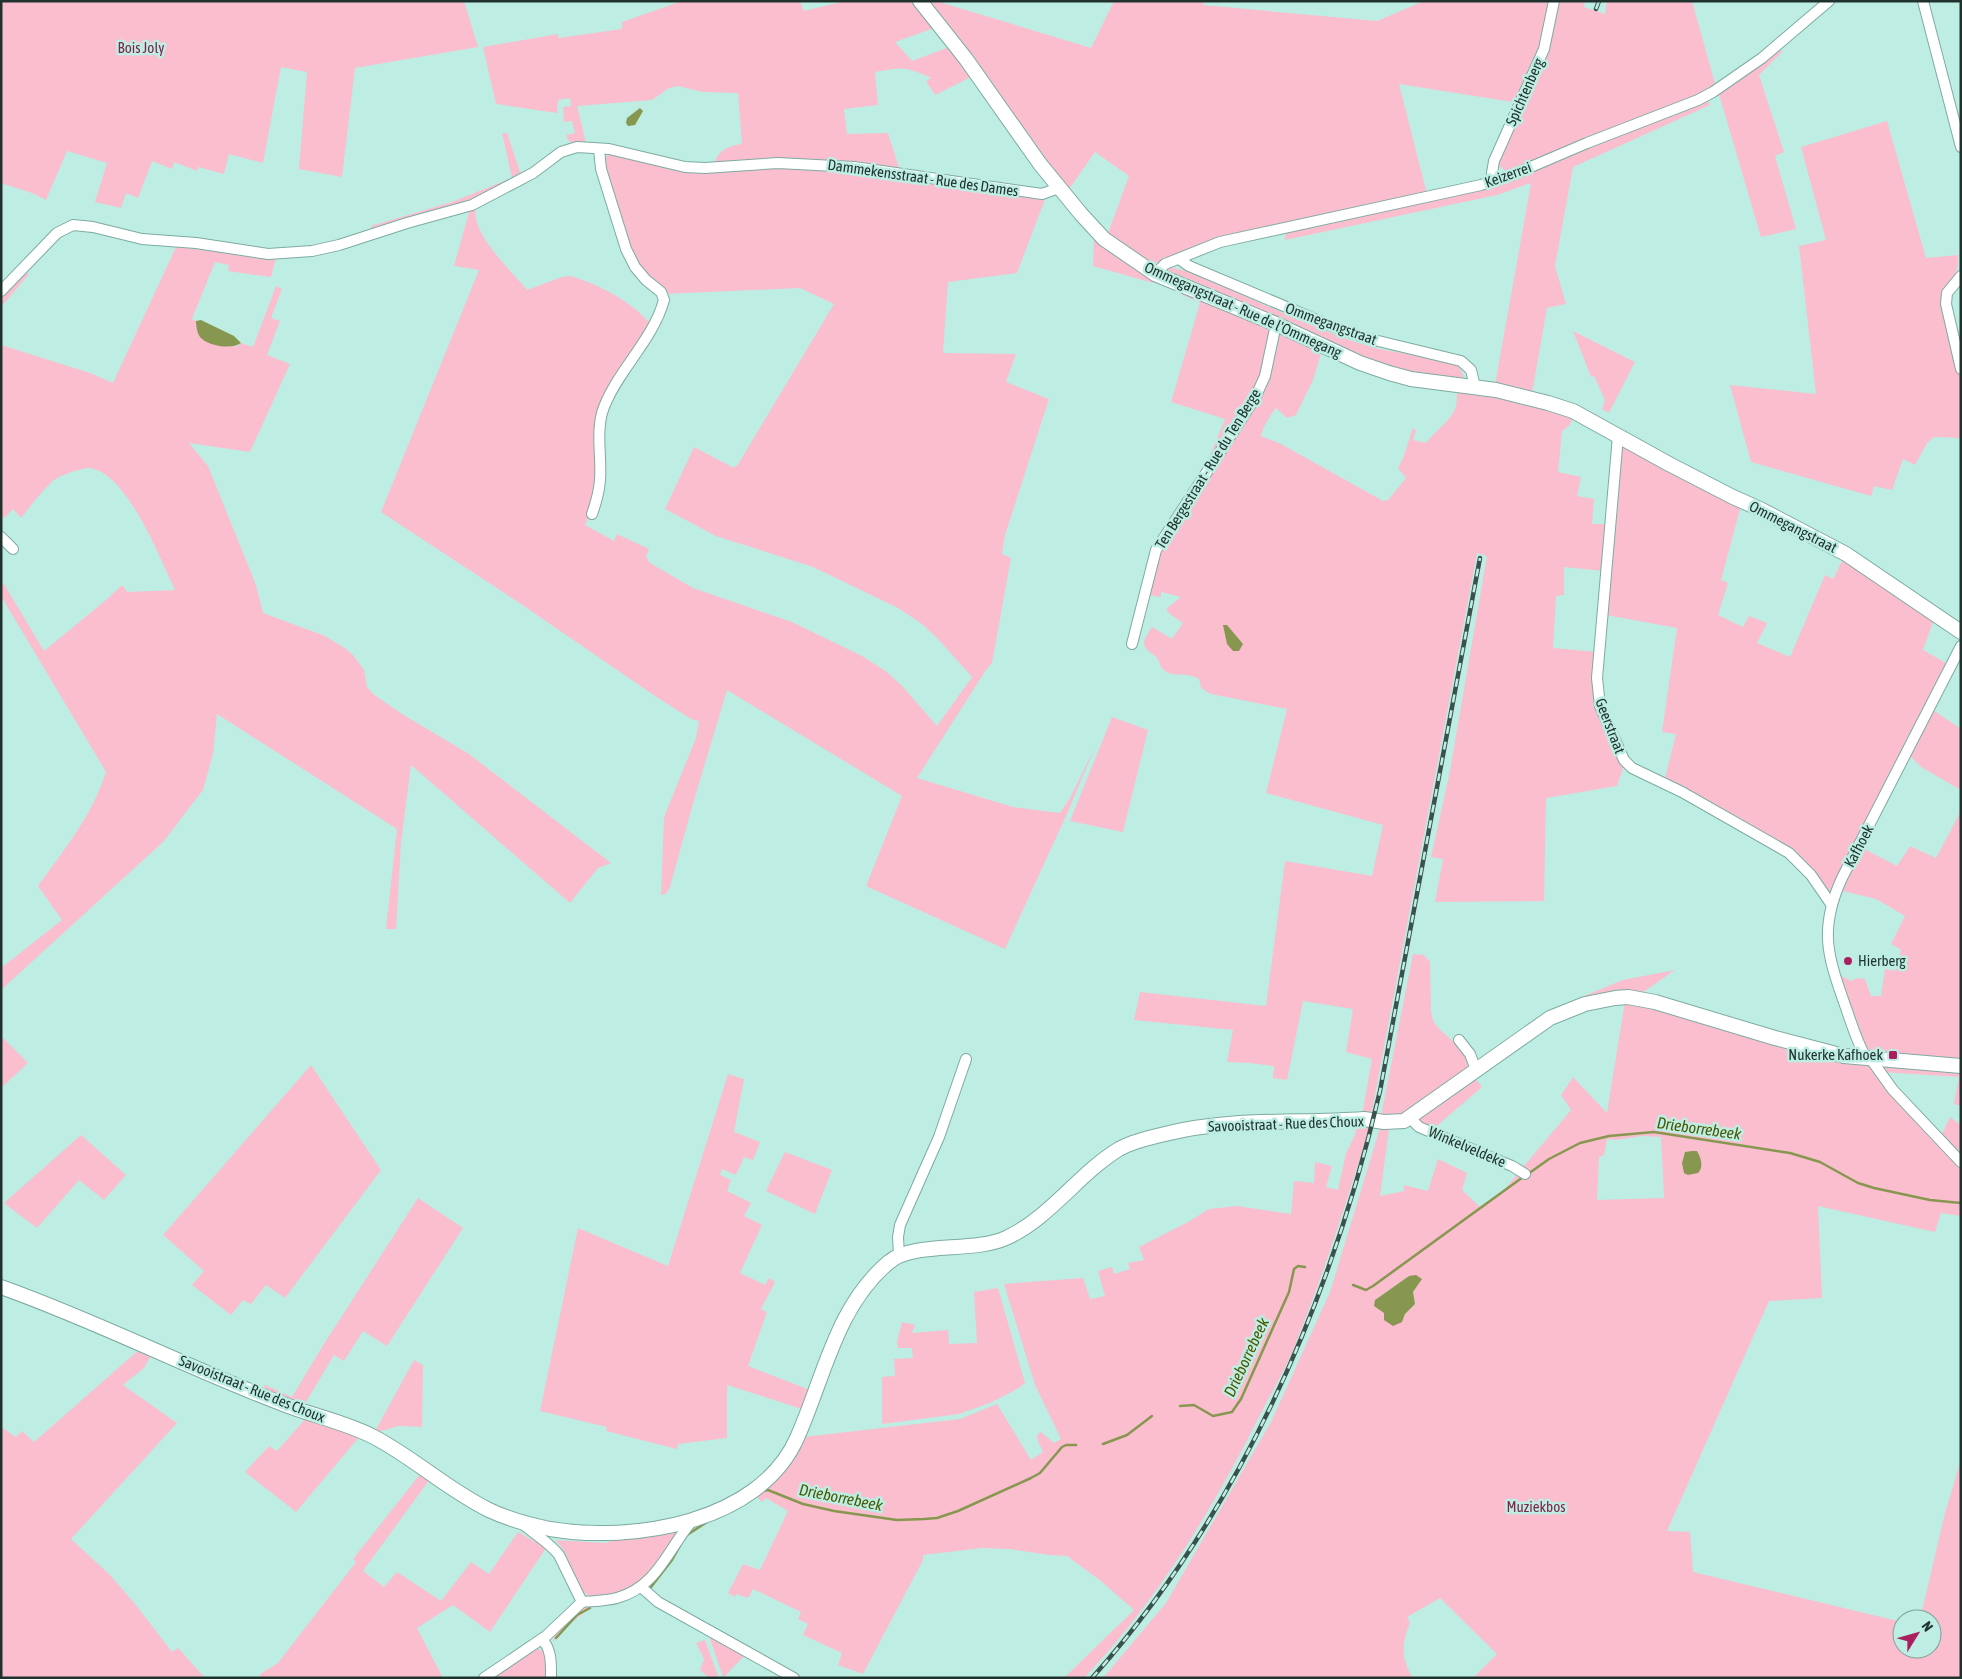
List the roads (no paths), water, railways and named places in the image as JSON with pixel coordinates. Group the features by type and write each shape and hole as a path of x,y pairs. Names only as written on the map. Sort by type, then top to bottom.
{"main road":[{"name":"Ommegangstraat - Rue de l'Ommegang","path":"920,1 966,59 1058,186 1104,239 1155,274 1389,373 1411,379 1475,387 1548,403 1573,411 1618,436"},
{"name":"Ommegangstraat","path":"1618,436 1846,554 1961,632"},
{"name":"Savooistraat - Rue des Choux","path":"1,1287 76,1315 283,1404 351,1427 374,1437 481,1505 520,1521 549,1528 611,1534 645,1531 692,1521 725,1507 770,1477 781,1465 798,1436 829,1351 840,1330 872,1280 898,1255 983,1245 1004,1239 1032,1222 1117,1150 1134,1141 1224,1123 1364,1119 1399,1122 1410,1118 1550,1018 1585,1004 1628,997 1655,1002 1820,1051 1844,1056 1961,1066"}],"street":[{"name":"Spichtenberg","path":"1494,180 1492,173 1494,162 1544,49 1554,1"},
{"name":"Keizerrei","path":"1155,274 1165,264 1220,242 1455,191 1512,175 1587,143 1698,100 1713,92 1762,58 1829,1"},
{"path":"1923,1 1961,147"},
{"name":"Dammekensstraat - Rue des Dames","path":"1,291 57,233 73,225 93,227 142,239 196,243 268,254 312,251 339,245 472,205 534,173 565,150 577,147 609,149 685,167 799,163 873,168 1042,194 1058,186"},
{"path":"592,514 597,501 600,479 600,434 603,410 612,389 654,324 664,300 661,292 646,280 635,267 626,249 601,169 599,149"},
{"name":"Ommegangstraat","path":"1179,258 1189,266 1329,326 1366,338 1461,361 1470,370 1475,387"},
{"path":"1961,276 1947,293 1946,304 1961,369"},
{"name":"Ten Bergestraat - Rue du Ten Berge","path":"1132,644 1156,550 1255,398 1265,376 1276,324"},
{"name":"Geerstraat","path":"1618,436 1597,678 1600,706 1615,743 1624,760 1632,768 1682,792 1789,853 1811,875 1831,904"},
{"path":"1,537 12,549"},
{"name":"Kafhoek","path":"1868,1058 1858,1043 1834,973 1828,938 1831,904 1842,878 1961,646"},
{"path":"1459,1040 1470,1054 1476,1070"},
{"path":"1868,1058 1893,1090 1961,1162"},
{"path":"898,1255 900,1225 939,1137 966,1059"},
{"name":"Winkelveldeke","path":"1410,1118 1419,1127 1512,1166 1526,1174"},
{"name":"Savooistraat - Rue des Choux","path":"520,1521 553,1548 564,1564 582,1602 619,1597 641,1587 657,1572 681,1534 692,1521"},
{"path":"641,1587 658,1602 794,1678"},
{"path":"484,1678 542,1639 582,1602"},
{"path":"542,1639 547,1644 550,1652 551,1678"}],"waterway":[{"name":"Drieborrebeek","path":"1528,1174 1549,1159 1580,1143 1609,1136 1654,1132 1790,1153 1820,1162 1858,1183 1874,1188 1930,1200 1961,1203"},
{"name":"Drieborrebeek","path":"1353,1285 1366,1290 1373,1286 1523,1177"},
{"name":"Drieborrebeek","path":"1180,1406 1194,1405 1213,1416 1232,1412 1241,1399 1289,1292 1294,1269 1298,1266 1305,1267"},
{"name":"Drieborrebeek","path":"1103,1444 1127,1435 1152,1416"},
{"name":"Drieborrebeek","path":"762,1491 768,1490 803,1504 834,1511 897,1520 937,1518 958,1511 1031,1478 1040,1473 1062,1447 1076,1445"},
{"name":"Drieborrebeek","path":"687,1535 707,1522"},
{"name":"Drieborrebeek","path":"651,1587 672,1560 681,1544"},
{"name":"Drieborrebeek","path":"556,1638 577,1615 590,1608"}],"railway":[{"path":"1596,9 1599,1"},
{"path":"1092,1678 1145,1614 1192,1547 1235,1476 1272,1403 1306,1327 1335,1250 1359,1171 1380,1091 1480,558"}],"place":[{"name":"Hierberg","path":"1848,961"},
{"name":"Nukerke Kafhoek","path":"1893,1055"}],"park label":[{"name":"Bois Joly","path":"141,48"},
{"name":"Muziekbos","path":"1536,1507"}]}
